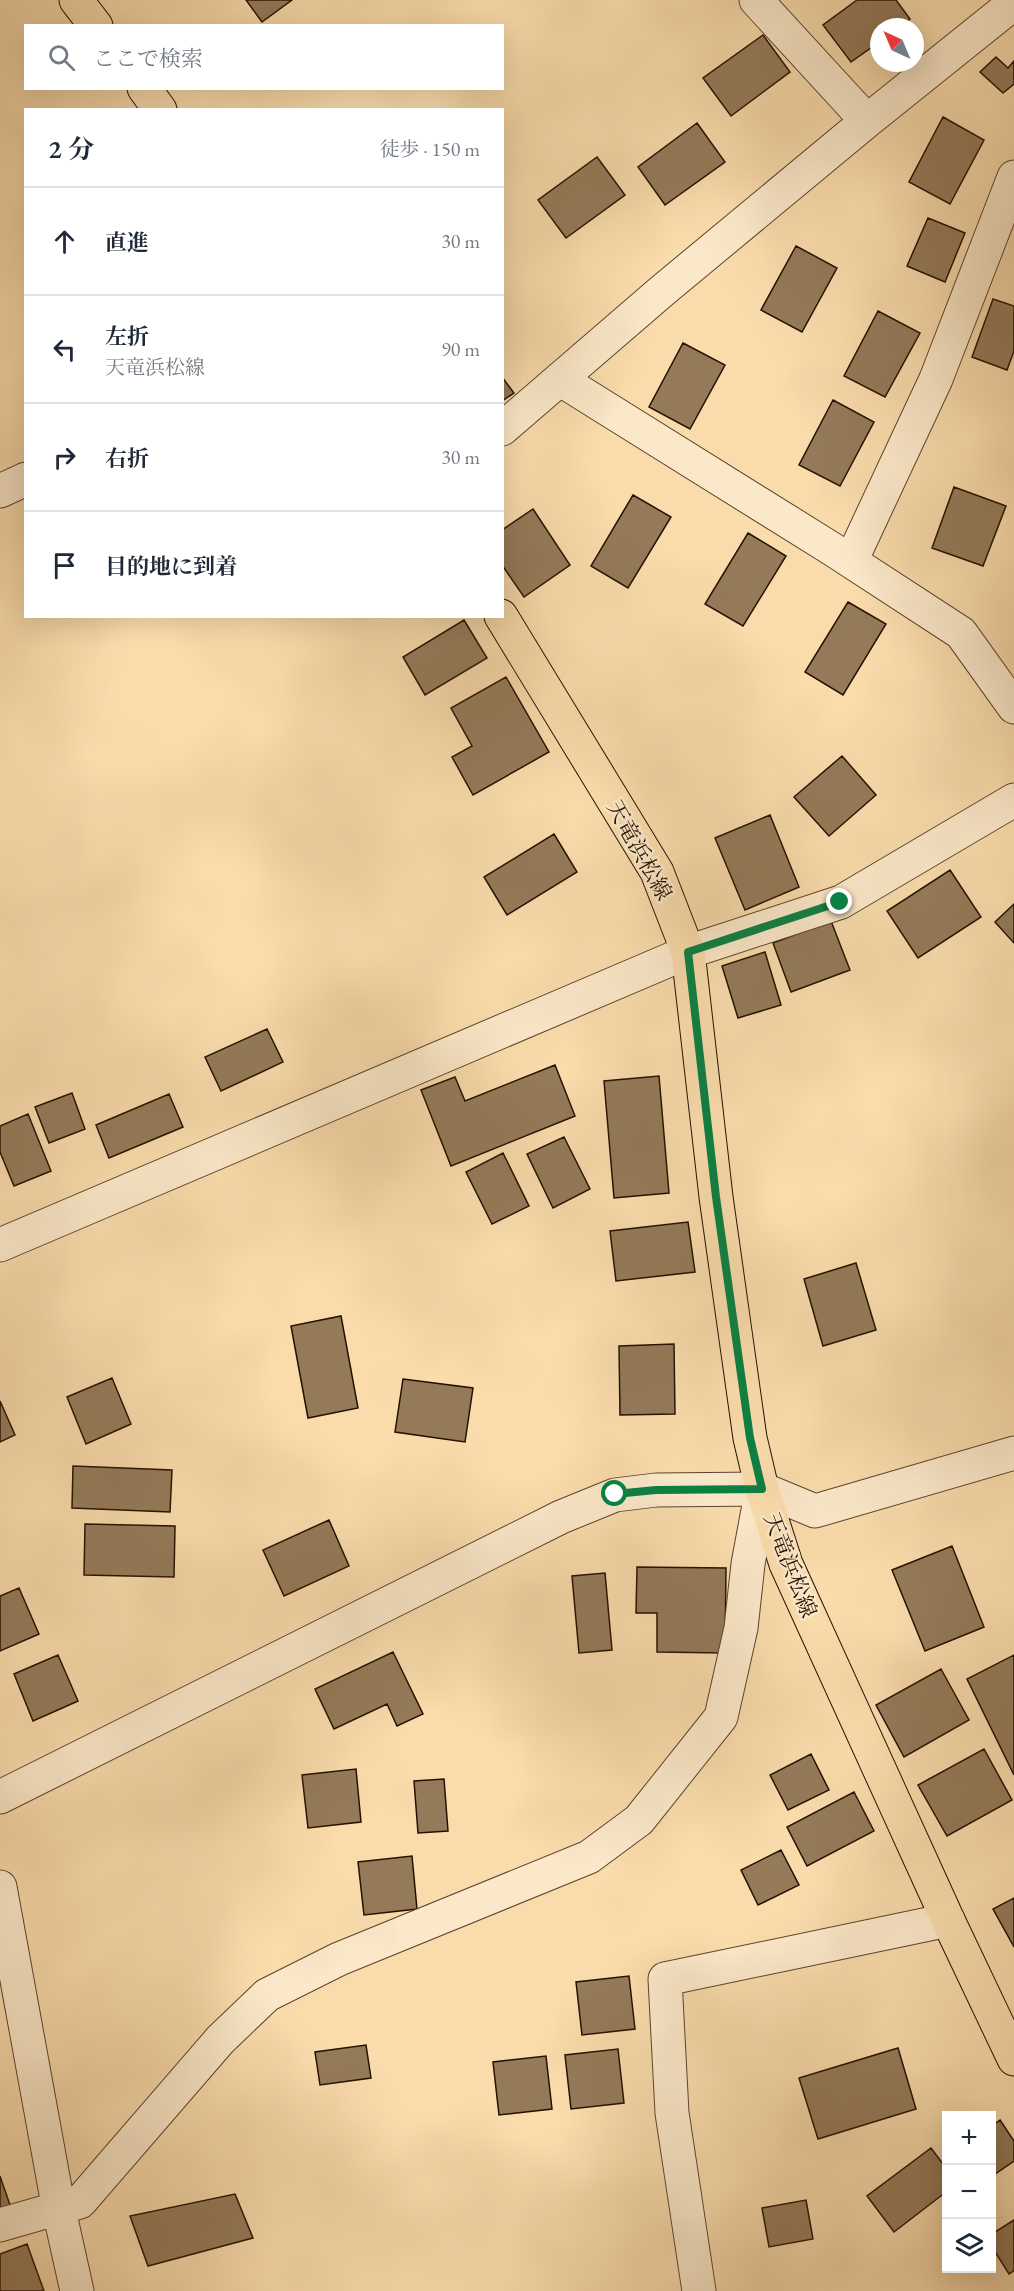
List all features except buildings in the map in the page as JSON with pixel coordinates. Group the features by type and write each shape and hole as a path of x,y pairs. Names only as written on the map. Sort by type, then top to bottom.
{"main road":[{"path":"76,0 94,24"},
{"path":"145,90 159,108"},
{"name":"天竜浜松線","path":"502,618 657,872 688,952 717,1209 750,1438 762,1489 786,1564 1014,2059"}],"street":[{"path":"756,0 867,121"},
{"path":"504,427 662,291 1014,3"},
{"path":"851,561 936,379 1014,177"},
{"path":"561,380 851,561 961,633 1014,707"},
{"path":"0,491 24,480"},
{"path":"0,1245 688,952 840,902 1014,800"},
{"path":"0,1797 561,1518 615,1494 656,1490 762,1489 814,1511 1014,1453"},
{"path":"0,2225 59,2210 80,2202 220,2040 267,1995 339,1959 589,1857 639,1820 721,1717 741,1628 748,1564 762,1489"},
{"path":"0,1887 59,2210 77,2291"},
{"path":"699,2291 672,2113 665,1979 948,1920"}],"route":[{"path":"615,1494 656,1490 762,1489 750,1438 716,1197 688,952 840,902"}]}
